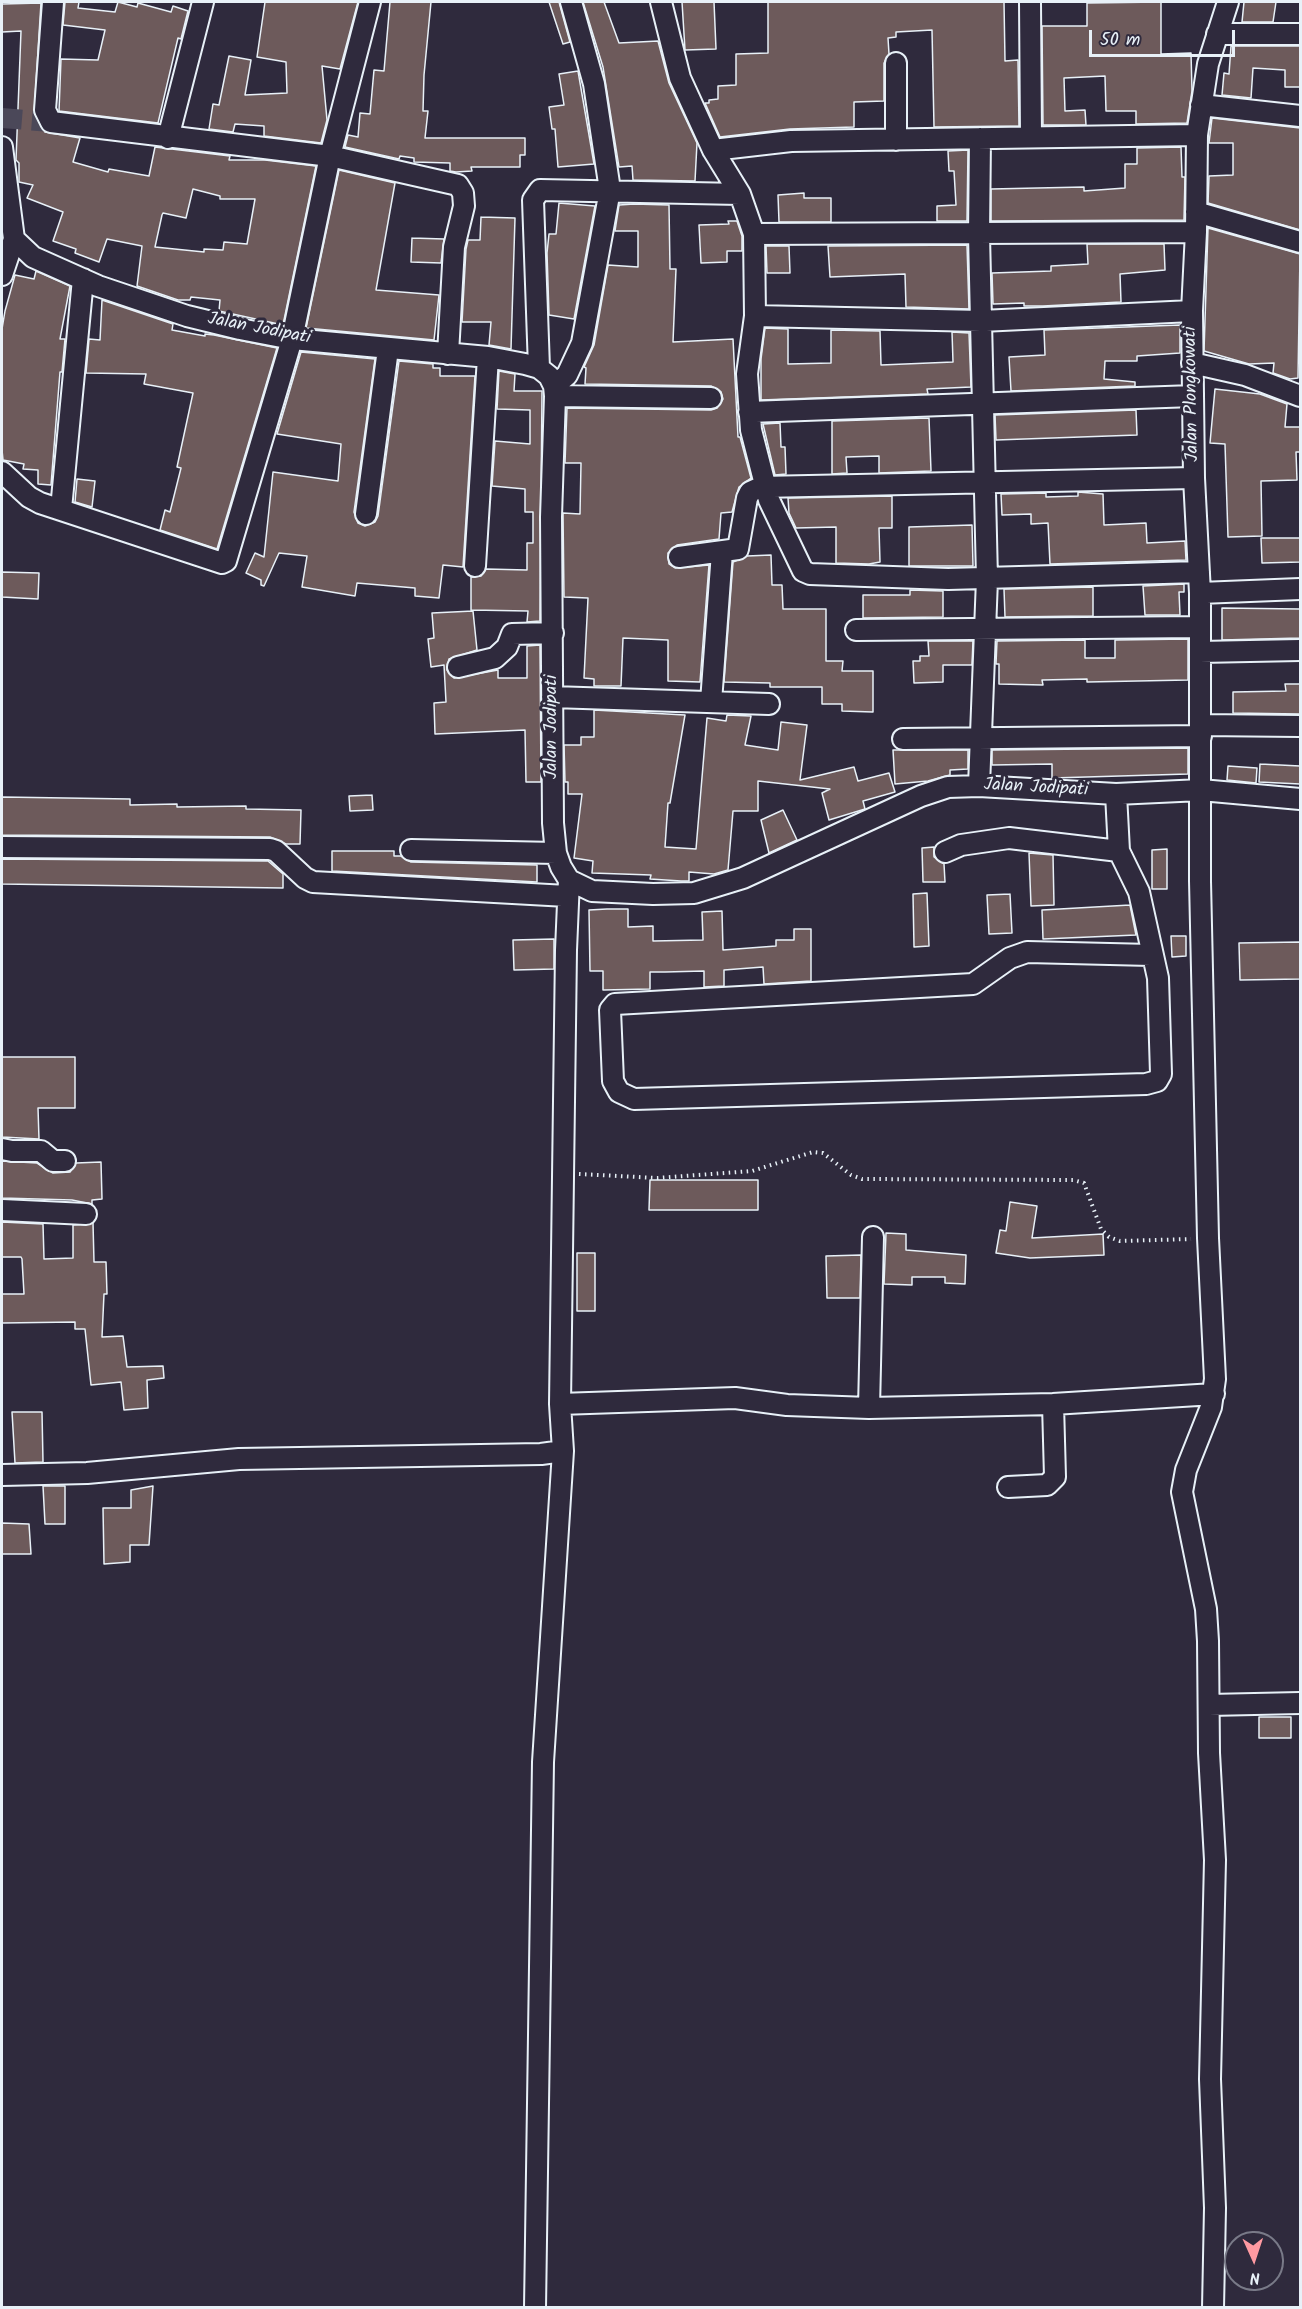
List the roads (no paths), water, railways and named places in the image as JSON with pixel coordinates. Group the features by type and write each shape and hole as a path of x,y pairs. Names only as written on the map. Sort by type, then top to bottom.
{"street":[{"path":"53,2 45,110 48,120 54,124 330,156 455,184 460,188 464,206 454,247 448,354"},
{"path":"168,138 203,2"},
{"path":"2,472 29,497 222,562 226,561 292,339 330,156 370,2"},
{"path":"555,391 567,375 582,343 610,190 594,84 572,2"},
{"path":"661,2 680,78 713,150 740,195 754,234 755,316 747,374 749,412 761,488 769,500 801,569 806,573 987,579 1198,572"},
{"path":"1030,2 1030,137"},
{"name":"Jalan Plongkowati","path":"1214,1394 1208,1238 1200,593 1194,478 1192,311 1197,135 1201,105 1217,34 1228,2"},
{"path":"1217,34 1300,34"},
{"path":"896,63 896,140"},
{"path":"1201,105 1300,116"},
{"path":"713,150 790,141 1197,135"},
{"path":"979,786 987,579 979,235 980,138"},
{"path":"2,147 14,239 2,269"},
{"path":"555,391 549,376 539,368 533,200 540,190 740,195"},
{"path":"1196,212 1300,242"},
{"path":"754,234 979,235 1196,232"},
{"name":"Jalan Jodipati","path":"14,239 33,257 82,279 187,316 292,339 488,357 539,368"},
{"path":"62,509 82,279"},
{"path":"755,316 981,321 1192,311"},
{"path":"366,514 388,349"},
{"path":"475,566 488,357"},
{"path":"1192,363 1245,375 1300,396"},
{"path":"555,391 711,398"},
{"name":"Jalan Jodipati","path":"555,391 551,517 556,853 568,888 652,894 694,893 743,878 921,796 948,787 979,786 1116,794 1201,790 1300,799"},
{"path":"749,412 1193,396"},
{"path":"679,557 736,551 739,548 747,498 761,488 1194,478"},
{"path":"711,702 722,552"},
{"path":"1200,593 1300,589"},
{"path":"856,630 1200,627"},
{"path":"458,667 495,658 518,633 553,633"},
{"path":"1200,652 1300,650"},
{"path":"552,697 769,704"},
{"path":"903,739 981,739 1300,726"},
{"path":"1116,794 1119,851 1139,892 1151,955 1158,978 1161,1074 1152,1083 634,1099 619,1092 613,1081 610,1010 615,1004 973,984 1010,958 1027,952 1151,955"},
{"path":"945,852 961,845 1009,838 1119,851"},
{"path":"2,847 270,849 276,851 312,882 568,888 560,1404 563,1450 543,1762 535,2307"},
{"path":"411,850 556,853"},
{"path":"2,1149 41,1150 53,1161 65,1161"},
{"path":"2,1210 86,1214"},
{"path":"869,1408 873,1237"},
{"path":"560,1404 735,1398 787,1405 869,1408 1053,1404 1214,1394 1186,1470 1182,1492 1206,1609 1215,1860 1210,2079 1215,2208 1213,2307"},
{"path":"1008,1487 1047,1485 1055,1477 1053,1404"},
{"path":"2,1474 87,1473 239,1459 541,1454 563,1450"},
{"path":"1209,1705 1300,1703"}],"tunnel":[{"path":"2,118 51,122"}]}
